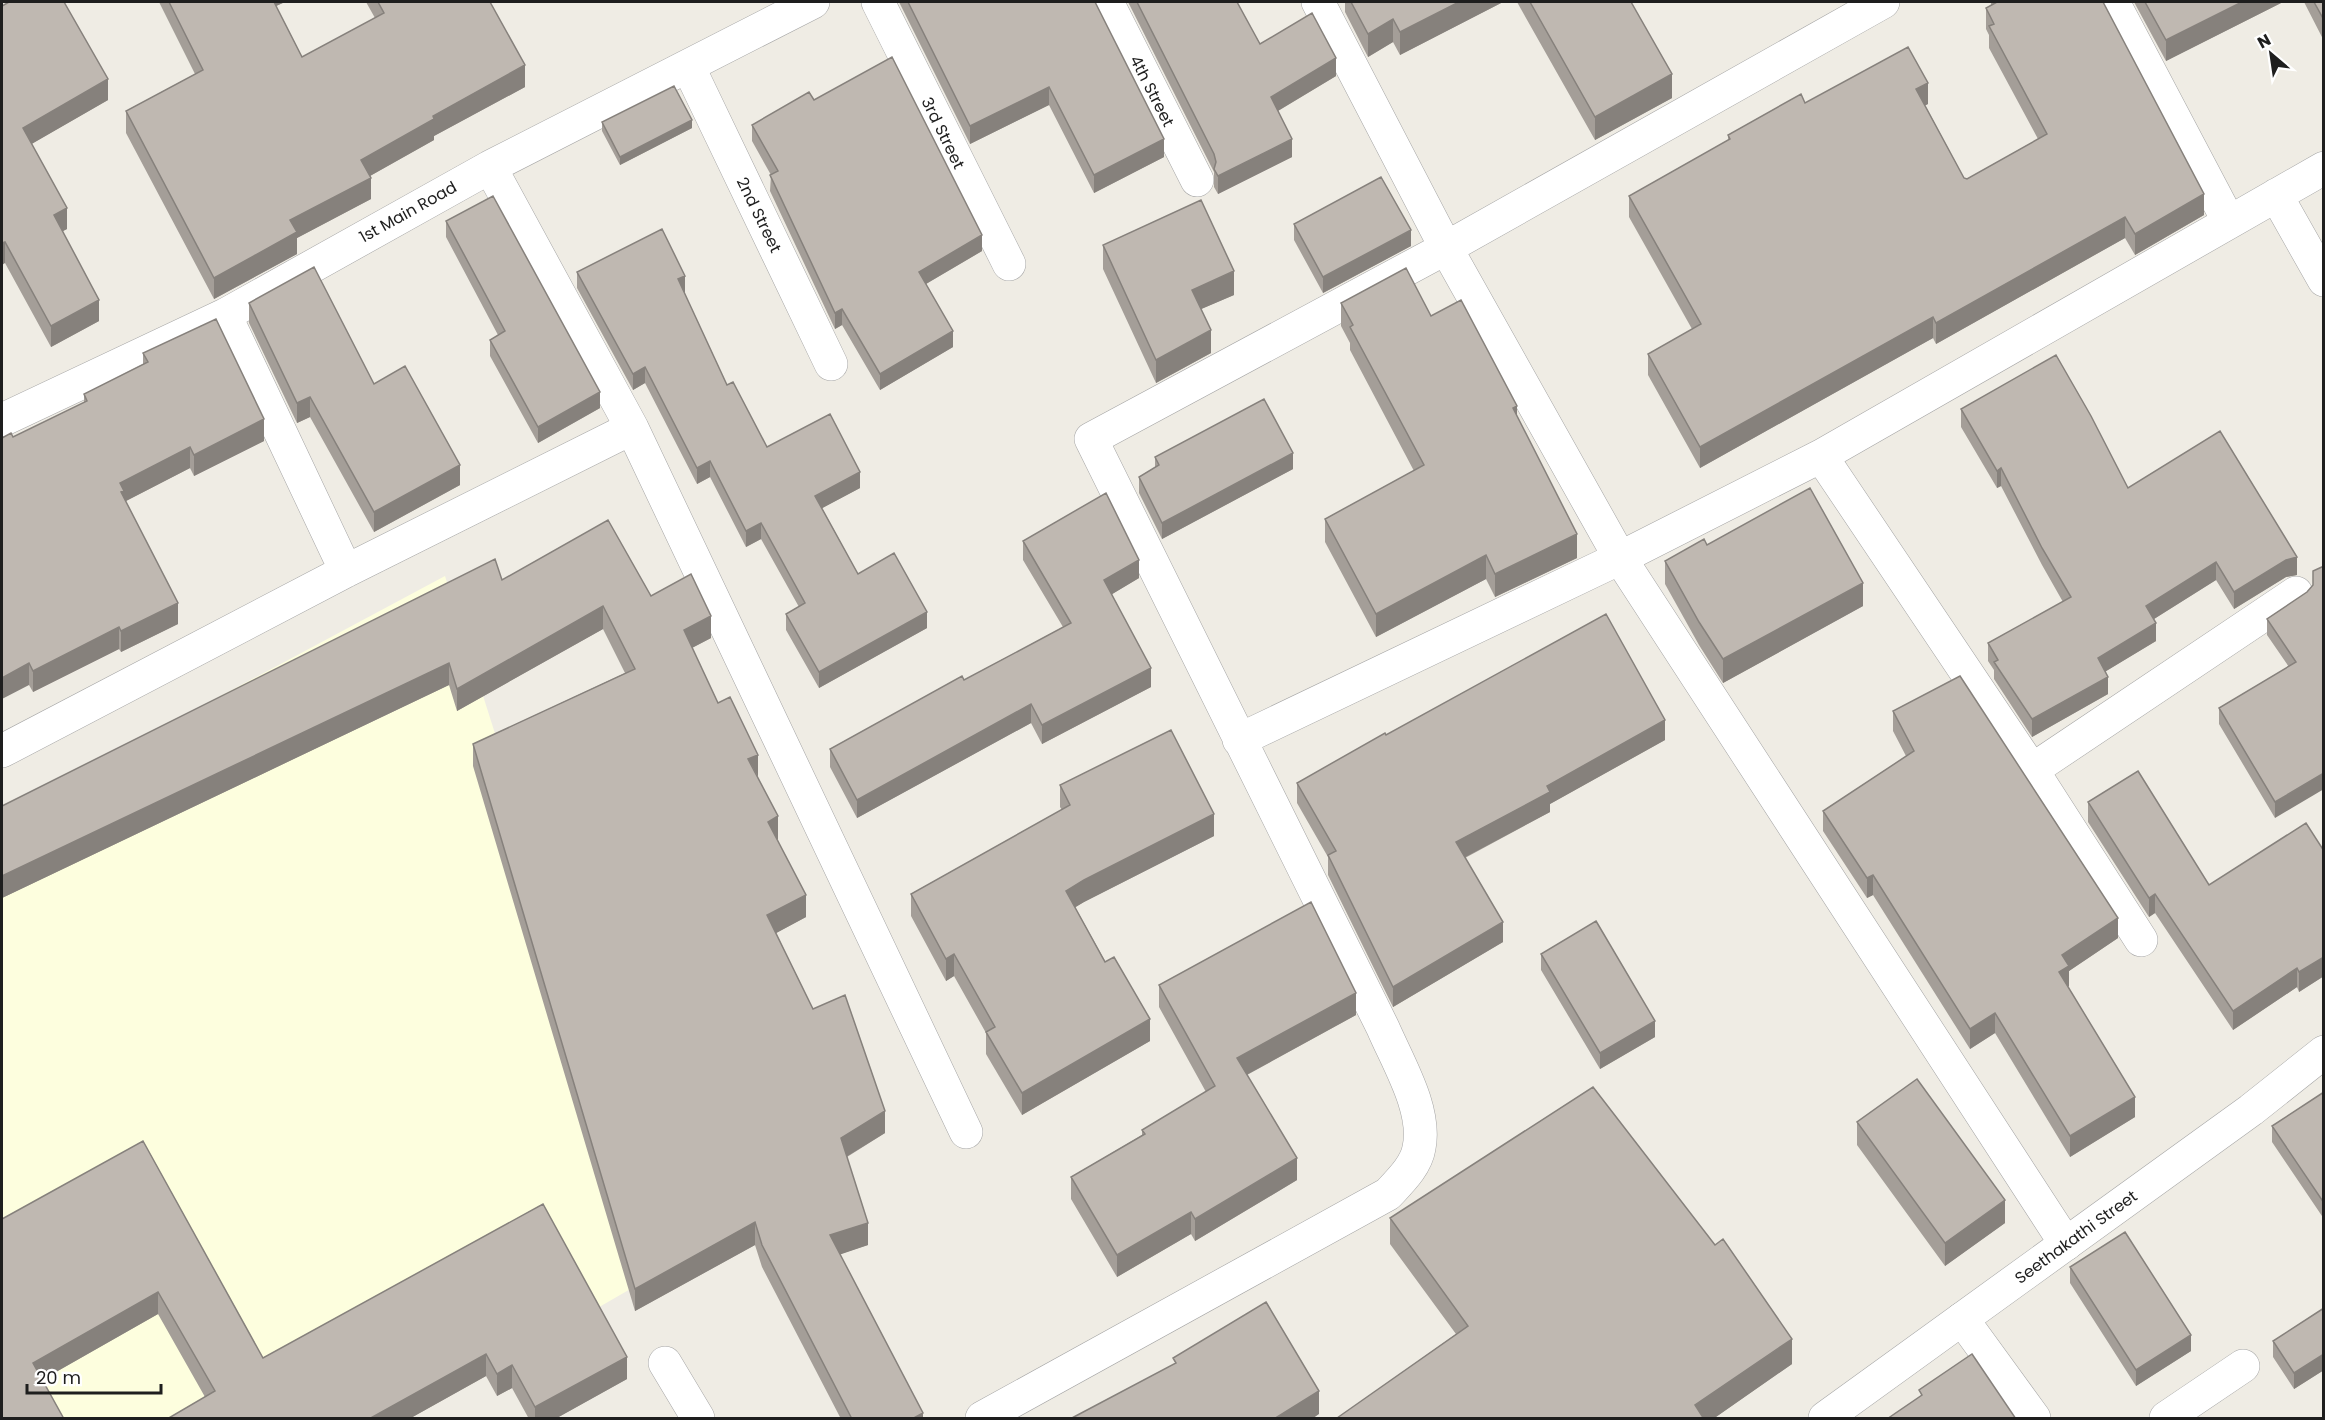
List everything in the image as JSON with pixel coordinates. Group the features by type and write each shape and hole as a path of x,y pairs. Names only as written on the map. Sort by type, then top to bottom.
{"street":[{"name":"1st Main Road","path":"2,420 225,315 490,167 813,2"},
{"name":"3rd Street","path":"878,2 1009,264"},
{"name":"4th Street","path":"1107,2 1197,180"},
{"path":"1318,2 1446,248 1620,558 2066,1244"},
{"path":"982,1419 1388,1194 1409,1170 1419,1149 1421,1118 1383,1028 1091,439 1446,248 1883,2"},
{"path":"2114,2 2229,222"},
{"name":"2nd Street","path":"688,66 831,364"},
{"path":"490,167 632,428 966,1132"},
{"path":"1239,740 1620,558 1821,456 2324,168"},
{"path":"2276,195 2324,280"},
{"path":"225,315 346,571"},
{"path":"2,752 346,571 632,428"},
{"path":"1821,456 2032,770 2141,940"},
{"path":"2032,770 2296,593"},
{"name":"Seethakathi Street","path":"1825,1419 2251,1110 2324,1052"},
{"path":"1962,1319 2034,1419"},
{"path":"665,1363 698,1419"},
{"path":"2166,1419 2243,1366"}],"shaded area":[{"path":"445,576 665,1269 407,1418 2,1418 2,813"}],"building":[{"path":"9,2 64,2 108,79 23,128 67,208 54,215 99,300 51,326 5,242 2,243 2,6"},
{"path":"169,2 274,2 302,57 384,13 378,2 490,2 525,65 433,116 434,119 361,160 371,178 290,220 297,232 214,278 126,111 203,70"},
{"path":"908,2 1095,2 1164,139 1094,175 1049,87 970,126"},
{"path":"1137,2 1237,2 1260,44 1312,13 1336,58 1271,97 1292,139 1218,176 1214,169 1216,162 1214,154"},
{"path":"1351,2 1459,2 1400,32 1393,19 1368,34"},
{"path":"1530,2 1631,2 1672,74 1595,117"},
{"path":"1997,2 2103,2 2204,194 2135,234 2125,217 1936,323 1933,317 1700,447 1648,354 1701,324 1629,196 1730,139 1728,135 1801,94 1805,103 1908,47 1928,83 1916,89 1964,178 1967,179 2047,134 1989,26 1994,24 1986,8"},
{"path":"2145,2 2242,2 2166,40"},
{"path":"2314,2 2324,2 2324,20"},
{"path":"892,57 982,235 919,272 953,331 880,374 842,309 835,313 770,175 778,171 752,125 809,92 814,100"},
{"path":"674,86 692,120 620,157 602,122"},
{"path":"1381,177 1411,230 1323,277 1294,224"},
{"path":"493,196 600,392 538,427 490,340 505,331 446,221"},
{"path":"1201,200 1234,271 1192,290 1211,330 1156,360 1103,245"},
{"path":"662,229 685,276 678,279 727,385 733,382 767,447 830,414 860,472 815,496 858,574 894,553 927,612 819,672 786,614 805,603 761,523 746,531 710,461 697,468 645,367 633,374 577,272"},
{"path":"314,267 374,384 405,366 460,465 374,512 310,397 297,403 249,303"},
{"path":"1406,268 1431,316 1461,300 1517,406 1513,408 1577,534 1495,574 1486,555 1376,614 1325,519 1424,465 1350,327 1353,325 1341,303"},
{"path":"216,319 264,419 194,455 190,447 120,483 124,491 121,492 178,603 121,631 119,627 33,671 29,663 2,678 2,438 11,433 13,437 87,401 84,394 148,362 143,353"},
{"path":"2056,355 2128,488 2220,431 2297,557 2286,560 2234,592 2216,562 2146,606 2156,623 2098,658 2108,677 2032,719 1994,662 1998,660 1988,643 2071,597 2042,548 2001,468 1997,471 1961,409"},
{"path":"1264,399 1293,453 1162,523 1139,477 1159,465 1155,457"},
{"path":"1810,488 1863,583 1723,659 1699,622 1665,561 1704,539 1707,545"},
{"path":"1106,493 1139,560 1104,580 1151,668 1042,725 1031,704 857,800 830,749 962,676 964,680 1071,623 1023,541"},
{"path":"608,520 651,596 691,574 711,616 684,630 718,703 730,697 758,755 748,759 778,816 768,822 806,895 767,915 813,1009 845,995 885,1111 841,1138 868,1223 830,1235 923,1413 912,1419 852,1419 762,1245 755,1222 635,1289 473,744 635,669 603,606 457,689 449,663 2,876 2,806 495,559 502,580"},
{"path":"2324,566 2324,773 2275,802 2219,708 2296,662 2267,619 2307,592 2313,585 2313,571"},
{"path":"1606,614 1665,720 1547,786 1550,792 1456,842 1503,922 1393,987 1328,855 1336,851 1297,783"},
{"path":"1960,676 2118,918 2062,955 2069,966 2059,972 2135,1097 2070,1136 1995,1013 1970,1029 1873,875 1867,878 1823,811 1914,751 1893,711"},
{"path":"1171,730 1214,814 1066,891 1105,962 1114,957 1150,1019 1022,1093 986,1032 995,1027 954,954 946,959 911,894 1070,805 1060,785"},
{"path":"2138,771 2209,885 2306,823 2324,851 2324,957 2299,972 2297,968 2233,1011 2155,894 2149,898 2088,802"},
{"path":"1311,902 1356,993 1237,1058 1297,1158 1195,1219 1191,1212 1117,1255 1071,1177 1145,1134 1142,1130 1215,1086 1159,985"},
{"path":"1596,921 1655,1021 1600,1053 1541,954"},
{"path":"1917,1079 2005,1200 1945,1243 1857,1122"},
{"path":"1593,1087 1715,1245 1723,1239 1792,1339 1695,1405 1704,1419 1338,1419 1468,1326 1390,1218"},
{"path":"2324,1092 2324,1203 2272,1126"},
{"path":"143,1141 263,1358 543,1204 627,1357 535,1407 512,1365 497,1374 486,1354 369,1419 167,1419 215,1391 158,1292 33,1363 64,1419 2,1419 2,1219"},
{"path":"2125,1232 2191,1335 2136,1370 2070,1267"},
{"path":"1266,1302 1319,1391 1274,1419 1070,1419 1176,1363 1173,1358"},
{"path":"2324,1308 2324,1354 2294,1373 2273,1341"},
{"path":"1972,1354 2016,1419 1887,1419 1922,1395 1919,1390"}]}
